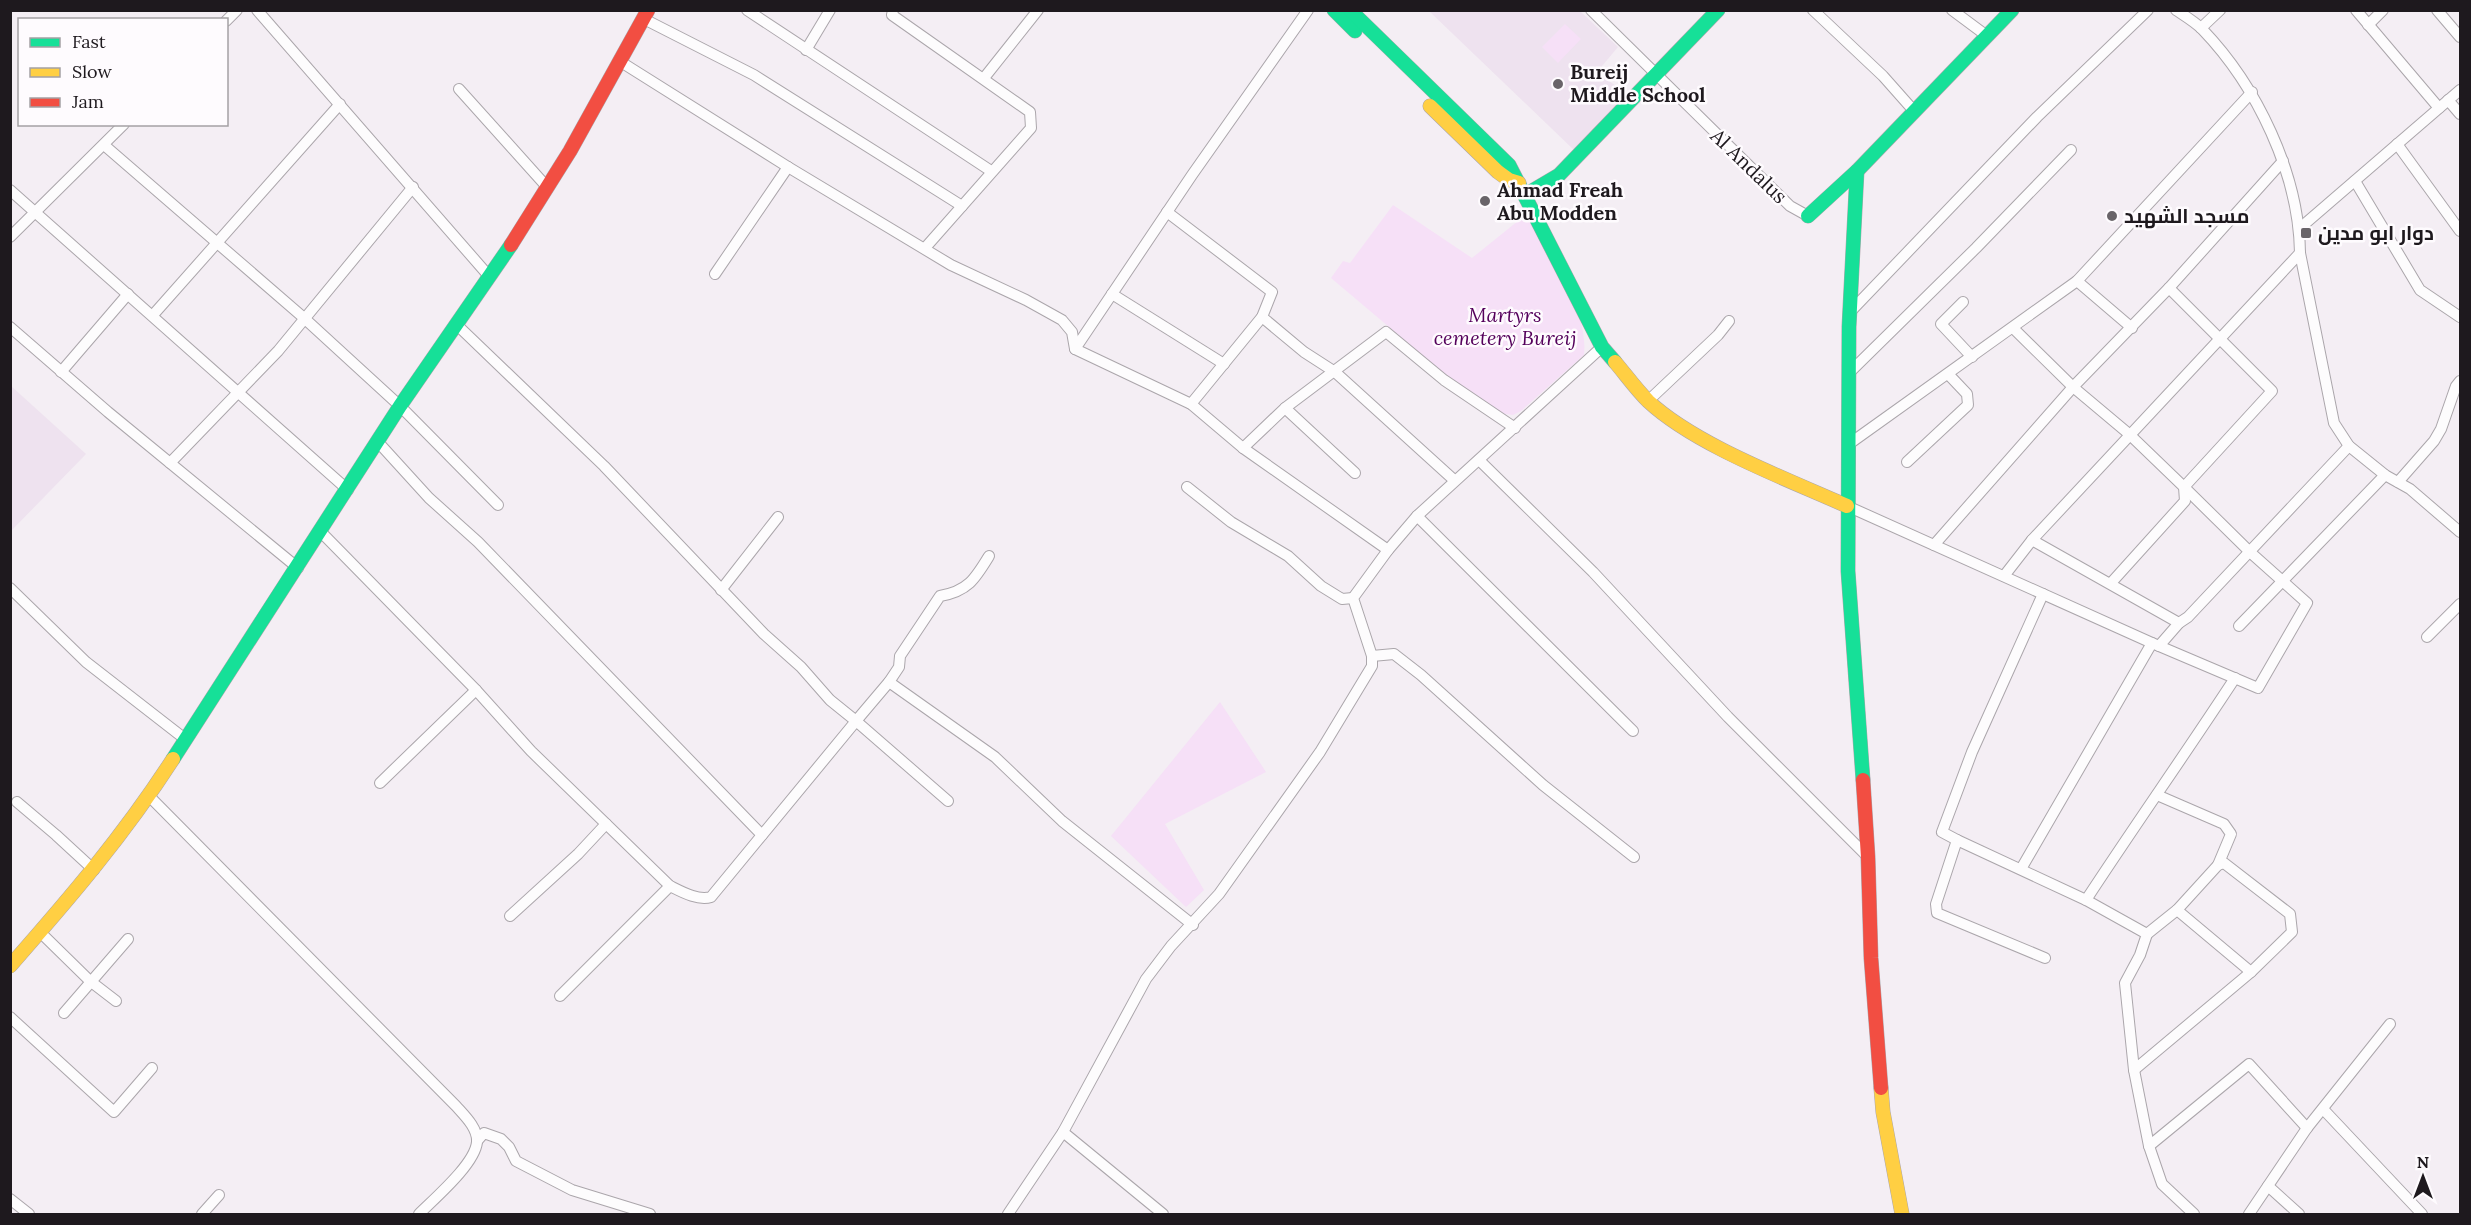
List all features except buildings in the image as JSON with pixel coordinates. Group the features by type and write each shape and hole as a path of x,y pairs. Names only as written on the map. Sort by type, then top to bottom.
{"street":[{"path":"256,10 488,275"},
{"path":"747,10 991,171"},
{"path":"806,50 830,10"},
{"path":"893,10 892,15 1030,112 1031,128 925,248"},
{"path":"984,78 1038,10"},
{"path":"1075,349 1308,10"},
{"path":"1334,10 1498,172 1522,189"},
{"path":"1350,10 1509,165 1602,346 1648,401 1684,428 1725,450 1847,506 2156,645 2258,688 2307,603 2251,553 2129,434 2073,387 2013,328"},
{"name":"Al Andalus","path":"1591,10 1790,206 1808,216"},
{"path":"1522,189 1559,175 1718,10"},
{"path":"1813,10 1883,76 1914,111"},
{"path":"1952,10 1987,36"},
{"path":"1808,216 1857,171 2012,10"},
{"path":"1850,312 2037,117 2148,10"},
{"path":"2176,10 2201,28 2252,92 2283,161 2300,228 2300,253 2334,423 2349,446 2385,475 2442,514 2460,532"},
{"path":"2201,28 2220,10"},
{"path":"2356,10 2439,108"},
{"path":"2368,24 2383,10"},
{"path":"2436,10 2460,37"},
{"path":"10,966 94,870 148,796 298,568 400,406 517,236 621,62 646,15 754,75 962,206"},
{"path":"621,62 788,167 951,265 1026,300 1062,320 1072,332 1075,349"},
{"path":"459,88 547,187"},
{"path":"2300,228 2460,90"},
{"path":"1849,444 2077,281 2252,92"},
{"path":"2448,100 2460,114"},
{"path":"153,315 218,244 339,104"},
{"path":"10,237 122,126"},
{"path":"2397,144 2460,231"},
{"path":"104,145 304,318 400,406 498,505"},
{"path":"1848,374 1976,248 2071,150"},
{"path":"1934,545 2073,387 2132,328 2283,161"},
{"path":"715,274 788,167"},
{"path":"1857,171 1848,374 1848,571 1868,857 1871,958 1883,1112 1902,1215"},
{"path":"2355,181 2420,290 2460,317"},
{"path":"170,463 278,351 413,187"},
{"path":"10,190 348,490"},
{"path":"1167,212 1272,292 1262,317 1191,404"},
{"path":"2004,576 2032,540 2129,434 2222,339 2300,253"},
{"path":"2077,281 2132,328"},
{"path":"2110,584 2185,501 2184,487 2272,391 2169,288"},
{"path":"61,372 129,294"},
{"path":"1112,294 1224,364"},
{"path":"1963,302 1941,324 1972,357"},
{"path":"1262,317 1304,352 1335,372 1454,480"},
{"path":"1648,401 1718,335 1729,321"},
{"path":"456,324 604,466 764,634 801,667 830,700 948,801"},
{"path":"10,327 298,568"},
{"path":"1243,448 1285,408 1386,332 1444,380 1515,428"},
{"path":"1187,487 1231,522 1288,556 1321,586 1342,599 1353,598 1388,550 1417,516 1602,346"},
{"path":"1075,349 1191,404 1243,448 1388,550"},
{"path":"1907,462 1968,405 1967,394 1948,375"},
{"path":"2398,482 2434,441 2460,381"},
{"path":"1285,408 1355,473"},
{"path":"378,442 429,498 478,542 762,835"},
{"path":"2021,869 2156,645 2188,617 2251,553 2349,446"},
{"path":"1479,460 1593,572 1728,717 1868,857"},
{"path":"2239,626 2385,475"},
{"path":"1417,516 1633,731"},
{"path":"721,590 778,517"},
{"path":"321,532 476,690 531,751 670,886 704,899 711,897 889,682 899,667 900,656 940,596 957,593 976,578 989,556"},
{"path":"2032,540 2179,623"},
{"path":"10,588 86,662 185,739"},
{"path":"2043,594 1972,752 1942,832 2086,900 2147,934"},
{"path":"1008,1215 1063,1132 1146,979 1171,946 1193,925 1219,894 1315,760 1372,666 1372,656 1353,598"},
{"path":"2427,637 2460,604"},
{"path":"1372,656 1394,654 1543,785 1634,857"},
{"path":"2086,900 2235,678"},
{"path":"889,682 995,757 1062,821 1193,925"},
{"path":"380,783 476,690"},
{"path":"2157,795 2224,824 2231,834 2218,865 2178,910 2147,934 2140,955 2125,983 2134,1070 2149,1146 2162,1184 2194,1215"},
{"path":"148,796 456,1106 473,1127 477,1141"},
{"path":"16,802 94,870"},
{"path":"510,916 578,854 606,824"},
{"path":"1958,840 1936,904 1937,913 2045,958"},
{"path":"2134,1070 2251,972 2292,932 2290,914 2230,866 2224,862 2218,865"},
{"path":"560,996 670,886"},
{"path":"2178,910 2251,972"},
{"path":"40,932 90,981 116,1001"},
{"path":"64,1013 128,939"},
{"path":"10,1017 114,1112 152,1068"},
{"path":"2249,1215 2307,1128 2390,1024"},
{"path":"2149,1146 2249,1064 2307,1128"},
{"path":"2324,1109 2422,1215"},
{"path":"1063,1132 1163,1215"},
{"path":"419,1215 469,1163 477,1141 484,1133 494,1135 509,1147 516,1161 572,1190 650,1215"},
{"path":"2268,1186 2299,1215"},
{"path":"202,1215 219,1194"},
{"path":"10,1199 29,1215"}],"shaded area":[{"name":"Bureij Middle School","path":"1429,11 1580,11 1618,47 1597,72 1628,95 1575,151"},
{"path":"11,386 86,454 11,531"}],"green space":[{"path":"1565,24 1581,39 1558,63 1542,47"},
{"name":"Martyrs cemetery Bureij","path":"1393,205 1472,258 1528,213 1574,301 1584,338 1584,355 1521,411 1513,415 1505,414 1485,404 1453,381 1331,278 1343,261 1350,263"},
{"path":"1220,702 1266,772 1165,824 1204,890 1186,907 1111,836"}],"traffic: fast":[{"path":"1334,10 1355,31"},
{"path":"1350,10 1509,165 1602,347 1615,362"},
{"path":"1525,195 1559,175 1718,10"},
{"path":"1808,216 1857,171 2012,10"},
{"path":"1857,171 1849,327 1848,571 1863,780"},
{"path":"173,759 400,406 511,245"}],"traffic: slow":[{"path":"1430,106 1498,172 1509,180 1519,183"},
{"path":"1615,362 1648,401 1690,432 1770,473 1847,506"},
{"path":"10,966 75,891 173,759"},
{"path":"1881,1088 1883,1112 1902,1214"}],"traffic: jam":[{"path":"511,245 570,151 648,10"},
{"path":"1863,780 1871,958 1881,1088"}],"place":[{"name":"Bureij Middle School","path":"1558,84"},
{"name":"Ahmad Freah Abu Modden","path":"1485,201"},
{"name":"مسجد الشهيد","path":"2112,216"},
{"name":"دوار ابو مدين","path":"2306,233"}]}
